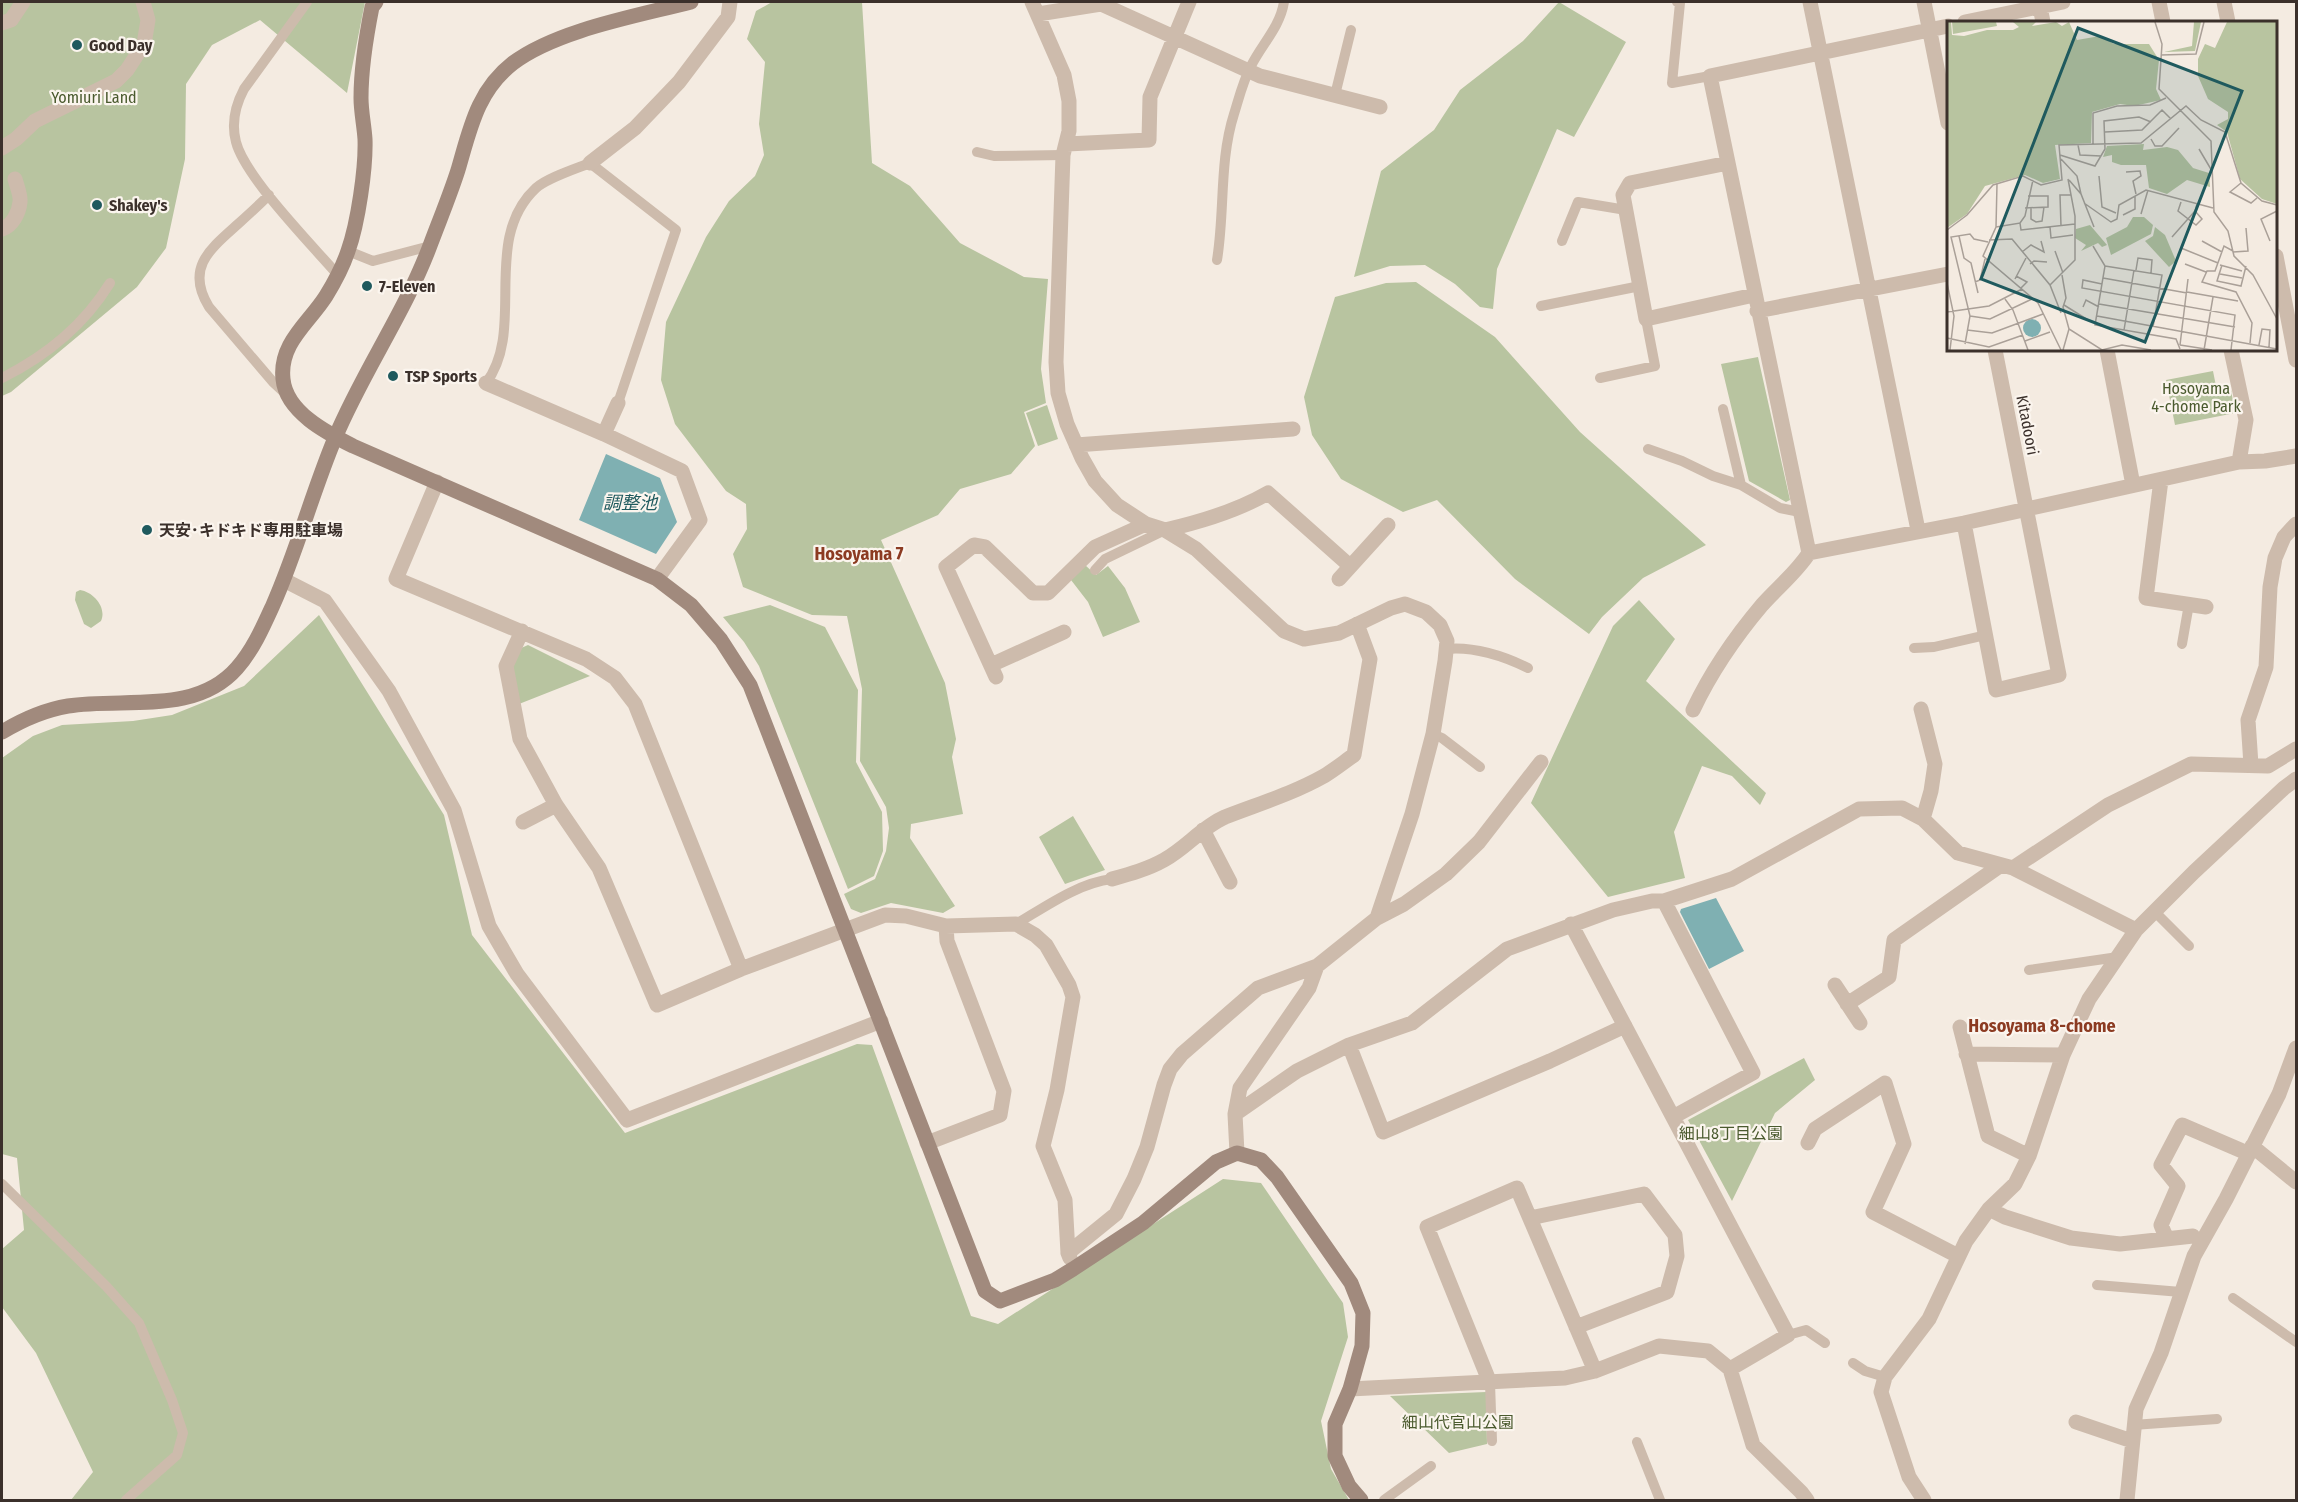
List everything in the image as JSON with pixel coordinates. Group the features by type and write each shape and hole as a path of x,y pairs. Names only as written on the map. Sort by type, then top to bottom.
{"street":[{"path":"2,23 11,20 22,2"},
{"path":"2,148 16,139 35,121 116,81 127,70 144,44 148,20 143,2"},
{"path":"375,2 364,49 361,99 365,138 364,172 348,251 325,297 289,344 283,380 289,397 296,407 335,437 657,579 691,605 721,640 750,685 985,1291 1000,1301 1055,1280 1143,1223 1216,1162 1237,1153 1261,1160 1277,1177 1351,1282 1363,1313 1362,1346 1350,1389 1335,1424 1335,1456 1349,1486 1360,1500"},
{"path":"2,732 24,718 58,708 163,702 191,696 220,684 238,667 261,632 284,580 335,437 430,246 458,170 471,121 488,88 510,65 532,50 569,35 691,2"},
{"path":"590,163 635,128 679,82 728,17 730,2"},
{"path":"1065,150 1149,140 1150,97 1189,2"},
{"path":"1810,2 1918,530"},
{"path":"1924,2 1947,118"},
{"path":"1969,21 2040,4 2063,2"},
{"path":"2159,2 2163,21"},
{"path":"2224,2 2228,21"},
{"path":"1377,918 1412,814 1433,734 1447,641 1440,625 1426,612 1405,604 1339,633 1304,639 1284,632 1196,549 1165,530 1146,524 1117,505 1095,481 1076,445 1058,393 1056,362 1069,101 1064,75 1035,8 1101,3 1248,71 1380,107"},
{"path":"2040,4 2043,21"},
{"path":"1809,553 1757,311 1710,75 1947,26"},
{"path":"1728,163 1629,183 1623,195 1646,319 1754,295"},
{"path":"2,229 14,219 21,201 15,179"},
{"path":"2277,261 2296,360"},
{"path":"1757,311 1947,274"},
{"name":"Kitadoori","path":"1986,636 1996,690 2059,675 2029,532 1995,351"},
{"path":"2107,351 2133,485"},
{"path":"2231,351 2246,420 2239,462"},
{"path":"486,382 682,471 700,520 657,579"},
{"path":"604,434 618,403"},
{"path":"1076,445 1293,429"},
{"path":"1693,710 1710,675 1762,606 1801,565 1809,553 1918,530 1964,523 2239,462 2296,456"},
{"path":"2161,480 2146,598 2206,607"},
{"path":"437,482 396,579 522,631 596,665 615,678 635,704 741,969"},
{"path":"1165,530 1197,522 1268,493 1350,566"},
{"path":"1964,523 1986,636"},
{"path":"1064,632 994,671 946,567 974,545 985,547 1033,592 1048,593 1095,548 1146,524"},
{"path":"2251,765 2248,720 2266,667 2270,587 2275,558 2284,537 2296,524"},
{"path":"1339,579 1388,525"},
{"path":"284,580 325,601 389,691 454,810 489,926 502,951 627,1120 880,1021"},
{"path":"1112,879 1164,861 1203,830 1225,817 1285,795 1324,776 1354,755 1370,659 1358,624"},
{"path":"522,631 506,666 520,739 556,805 599,868 657,1005 741,969 885,915 906,916 946,926 1016,924 1035,935 1046,945 1073,997 1058,1090 1043,1146 1065,1200 1068,1253 1073,1269"},
{"path":"1921,709 1935,764 1931,791 1923,819"},
{"path":"1847,1004 1889,977 1894,939 2108,805 2191,764 2268,766 2296,749"},
{"path":"1068,1253 1116,1214 1147,1148 1170,1069 1182,1054 1258,988 1317,966 1377,918 1404,904 1446,874 1479,842 1541,762"},
{"path":"1924,1500 1909,1477 1881,1392 1885,1377 1929,1318 1966,1241 1989,1209 2014,1184 2029,1156 2063,1055 2089,999 2136,930 2202,864 2296,779"},
{"path":"523,822 556,805"},
{"path":"1235,1114 1296,1071 1349,1045 1412,1023 1507,949 1613,910 1652,901 1664,901 1731,879 1859,809 1902,808 1923,819 1958,853 2007,867 2136,930"},
{"path":"1203,830 1230,882"},
{"path":"1664,901 1753,1073 1672,1117"},
{"path":"1571,924 1788,1335 1730,1369"},
{"path":"927,1143 1000,1115 1004,1091 947,941 946,926"},
{"path":"1237,1153 1235,1114 1240,1088 1309,988 1317,966"},
{"path":"1835,985 1860,1023"},
{"path":"1349,1045 1383,1132 1550,1061 1625,1026"},
{"path":"1960,1027 1988,1136 2029,1156"},
{"path":"2127,1500 2136,1409 2161,1353 2194,1256 2226,1199 2279,1094 2296,1048"},
{"path":"1966,1054 2063,1055"},
{"path":"1808,1143 1815,1129 1885,1083 1904,1144 1873,1212 1958,1256"},
{"path":"2166,1237 2161,1225 2178,1186 2161,1165 2182,1125 2250,1150 2296,1182"},
{"path":"1490,1383 1427,1227 1516,1188 1595,1371"},
{"path":"1530,1218 1644,1194 1676,1235 1677,1256 1667,1292 1576,1327"},
{"path":"1989,1209 2005,1217 2071,1238 2120,1244 2166,1237 2193,1236"},
{"path":"1350,1389 1565,1378 1595,1371 1659,1346 1708,1351 1730,1369 1753,1445 1807,1500"},
{"path":"2076,1422 2132,1441"}],"lane":[{"path":"307,2 244,89 237,104 233,125 236,144 246,164 269,195 337,274"},
{"path":"1217,260 1221,239 1222,187 1230,127 1248,71 1279,20 1284,2"},
{"path":"1677,2 1680,3 1672,82 1710,75"},
{"path":"1335,95 1351,30"},
{"path":"977,153 994,156 1065,150"},
{"path":"486,382 493,373 503,339 507,248 517,210 537,186 590,163 676,230 618,403"},
{"path":"269,195 206,253 200,267 199,278 203,297 209,306 273,382 289,397"},
{"path":"1562,241 1578,202 1626,210"},
{"path":"348,251 373,261 430,246"},
{"path":"2,378 57,345 96,306 110,283"},
{"path":"1541,306 1640,286"},
{"path":"1600,378 1655,366 1646,319"},
{"path":"1723,408 1741,485"},
{"path":"1648,449 1741,485 1780,508 1800,512"},
{"path":"1095,570 1105,559 1165,530"},
{"path":"2182,644 2189,604"},
{"path":"1914,648 1934,647 1986,636"},
{"path":"1446,649 1457,648 1508,657 1528,668"},
{"path":"1433,734 1442,738 1480,767"},
{"path":"1016,924 1059,898 1101,880 1112,879"},
{"path":"2155,912 2189,946"},
{"path":"2029,970 2118,957"},
{"path":"2,1184 106,1286 139,1323 172,1400 183,1433 177,1455 126,1500"},
{"path":"2097,1285 2181,1292"},
{"path":"2233,1298 2296,1342"},
{"path":"1788,1335 1806,1330 1825,1343"},
{"path":"1853,1363 1865,1371 1885,1377"},
{"path":"1490,1383 1492,1441"},
{"path":"2133,1425 2217,1419"},
{"path":"1637,1442 1660,1500"},
{"path":"1384,1500 1431,1466"}],"green space":[{"name":"Yomiuri Land","path":"2,2 365,2 347,93 260,20 212,45 186,84 185,159 166,248 137,287 11,392 2,396"},
{"path":"772,2 862,2 872,163 910,186 960,243 1024,277 1048,279 1041,369 1046,403 1024,412 1035,446 1011,474 960,489 938,515 881,540 945,683 956,739 952,757 963,814 911,824 910,838 955,906 943,913 891,903 861,913 851,909 844,894 875,879 886,851 889,828 886,807 860,761 862,689 847,616 812,615 743,587 733,554 747,529 746,504 726,491 675,424 661,380 666,322 706,237 729,201 755,176 764,155 759,124 765,62 747,39 756,11"},
{"path":"1559,2 1626,42 1574,137 1557,129 1497,269 1493,309 1480,307 1455,284 1425,265 1390,266 1354,277 1381,171 1434,130 1460,90 1523,41"},
{"path":"1416,282 1495,337 1580,432 1706,545 1643,578 1602,617 1589,634 1515,579 1437,500 1403,512 1341,479 1312,435 1304,397 1335,297 1386,283"},
{"path":"1758,357 1790,500 1786,502 1749,481 1721,364"},
{"name":"Hosoyama 4-chome Park","path":"2213,371 2216,386 2230,384 2235,413 2175,425 2166,380"},
{"path":"1047,405 1058,439 1038,446 1026,413"},
{"path":"1085,565 1096,575 1108,566 1125,588 1140,622 1103,637 1088,602 1071,580"},
{"path":"80,590 94,597 101,606 101,621 91,628 84,624 75,600 76,592"},
{"path":"1639,600 1675,639 1646,681 1766,793 1760,805 1732,776 1702,766 1674,832 1685,878 1608,897 1531,803 1613,626"},
{"path":"770,605 825,627 858,690 856,762 882,812 883,851 874,876 848,889 759,666 744,642 723,617"},
{"path":"319,615 444,815 472,935 625,1133 857,1044 872,1045 971,1316 998,1324 1223,1179 1261,1183 1343,1303 1348,1337 1321,1421 1331,1469 1349,1500 71,1500 93,1472 36,1353 2,1307 2,1249 24,1230 17,1158 2,1154 2,758 33,736 62,725 133,721 172,715 244,686"},
{"path":"528,645 590,676 519,704 511,667 519,649"},
{"path":"1073,816 1105,870 1065,884 1039,837"},
{"name":"細山8丁目公園","path":"1804,1058 1815,1080 1775,1113 1732,1201 1688,1120"},
{"name":"細山代官山公園","path":"1486,1392 1487,1444 1449,1453 1390,1396"}],"water":[{"name":"調整池","path":"606,454 660,478 677,522 656,554 579,520"},
{"path":"1716,898 1744,951 1709,969 1680,912 1681,909"}],"place":[{"name":"Good Day","path":"77,45"},
{"name":"Shakey's","path":"97,205"},
{"name":"7-Eleven","path":"367,286"},
{"name":"TSP Sports","path":"393,376"},
{"name":"天安･キドキド専用駐車場","path":"147,530"}],"district":[{"name":"Hosoyama 7","path":"859,554"},
{"name":"Hosoyama 8-chome","path":"2042,1026"}]}
